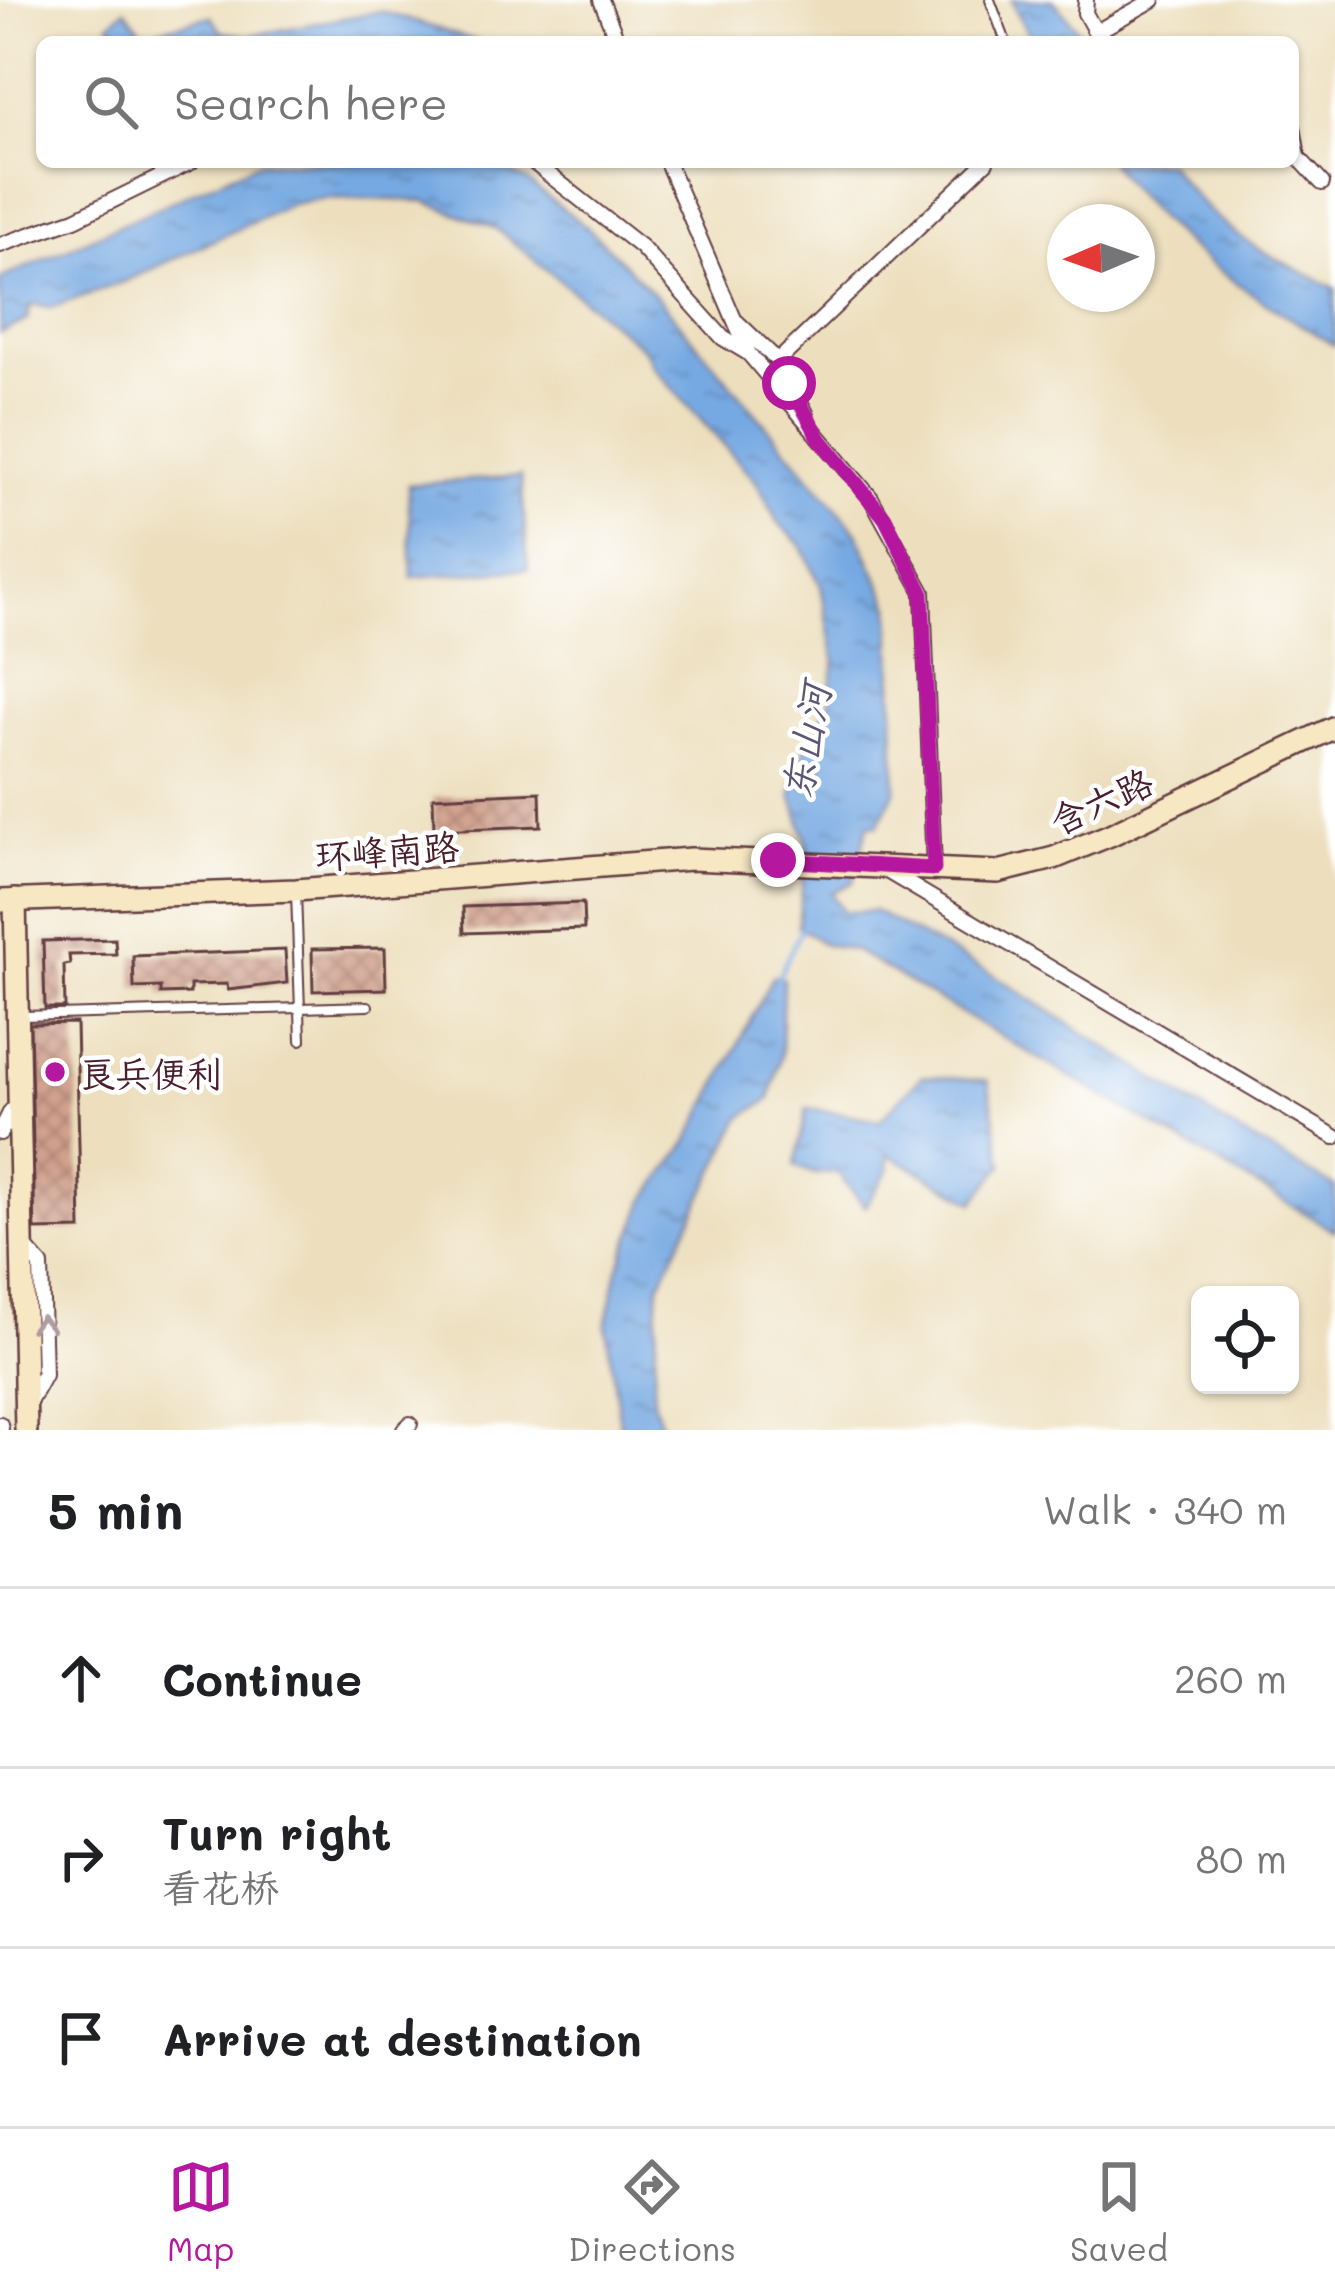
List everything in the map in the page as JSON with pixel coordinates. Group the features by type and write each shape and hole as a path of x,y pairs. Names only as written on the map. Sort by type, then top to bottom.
{"main road":[{"name":"含六路","path":"880,867 998,872 1054,858 1335,727"},
{"name":"环峰南路","path":"7,900 296,890 691,859 880,867"},
{"path":"7,900 16,1016 21,1243 12,1420"},
{"path":"7,900 12,1420"}],"street":[{"path":"601,0 616,36"},
{"path":"1086,0 1085,14 1097,36"},
{"path":"1099,36 1153,0"},
{"path":"1299,158 1322,183"},
{"path":"0,245 75,219 179,168"},
{"path":"541,168 641,248 723,338 749,354"},
{"path":"670,168 749,354 885,518 922,592 934,869"},
{"path":"778,362 980,168"},
{"path":"730,314 778,362 820,439"},
{"path":"880,867 1335,1137"},
{"path":"0,1133 11,1111"}],"lane":[{"path":"990,0 1004,36"},
{"path":"296,890 301,1040"},
{"path":"16,1016 368,1006"}],"water":[{"path":"1011,0 1053,0 1084,36 1029,36"},
{"path":"125,9 144,34 211,16 222,32 248,36 122,36 109,24"},
{"path":"381,11 461,36 248,36"},
{"path":"247,168 500,168 527,181 588,228 658,298 857,532 891,606 896,790 878,825 868,825 853,882 831,893 844,912 874,911 992,974 1235,1130 1335,1187 1335,1231 853,950 822,943 798,926 807,843 792,794 805,746 828,705 835,661 821,586 801,545 779,523 756,481 653,367 644,349 497,229 425,201 325,198 292,204 128,280 53,307 31,305 27,320 0,333 0,279"},
{"path":"1115,168 1172,168 1204,206 1241,237 1335,288 1335,346 1242,287 1158,218 1155,204 1145,204"},
{"path":"521,476 528,569 412,577 408,485"},
{"path":"773,976 783,979 781,1056 770,1099 741,1118 659,1285 653,1400 663,1430 621,1430 606,1326 618,1269 646,1199 688,1142"},
{"path":"922,1076 988,1081 1003,1165 974,1202 888,1154 889,1169 865,1207 837,1172 815,1174 795,1166 807,1108 880,1120"}],"building":[{"path":"540,792 541,826 434,830 433,797"},
{"path":"583,903 584,929 464,933 463,907"},
{"path":"115,939 116,954 69,955 70,964 64,965 65,1008 45,1008 43,941"},
{"path":"385,948 386,989 313,991 312,949"},
{"path":"285,950 287,983 228,990 227,984 190,985 190,993 161,994 161,987 134,988 133,956"},
{"path":"76,1023 81,1229 35,1230 30,1024"}],"waterway":[{"path":"778,978 804,923"}],"place":[{"name":"良兵便利","path":"55,1072"}],"route":[{"path":"778,860 934,869 922,592 885,518 820,439 789,383"}],"water label":[{"name":"东山河","path":"805,741"}]}
